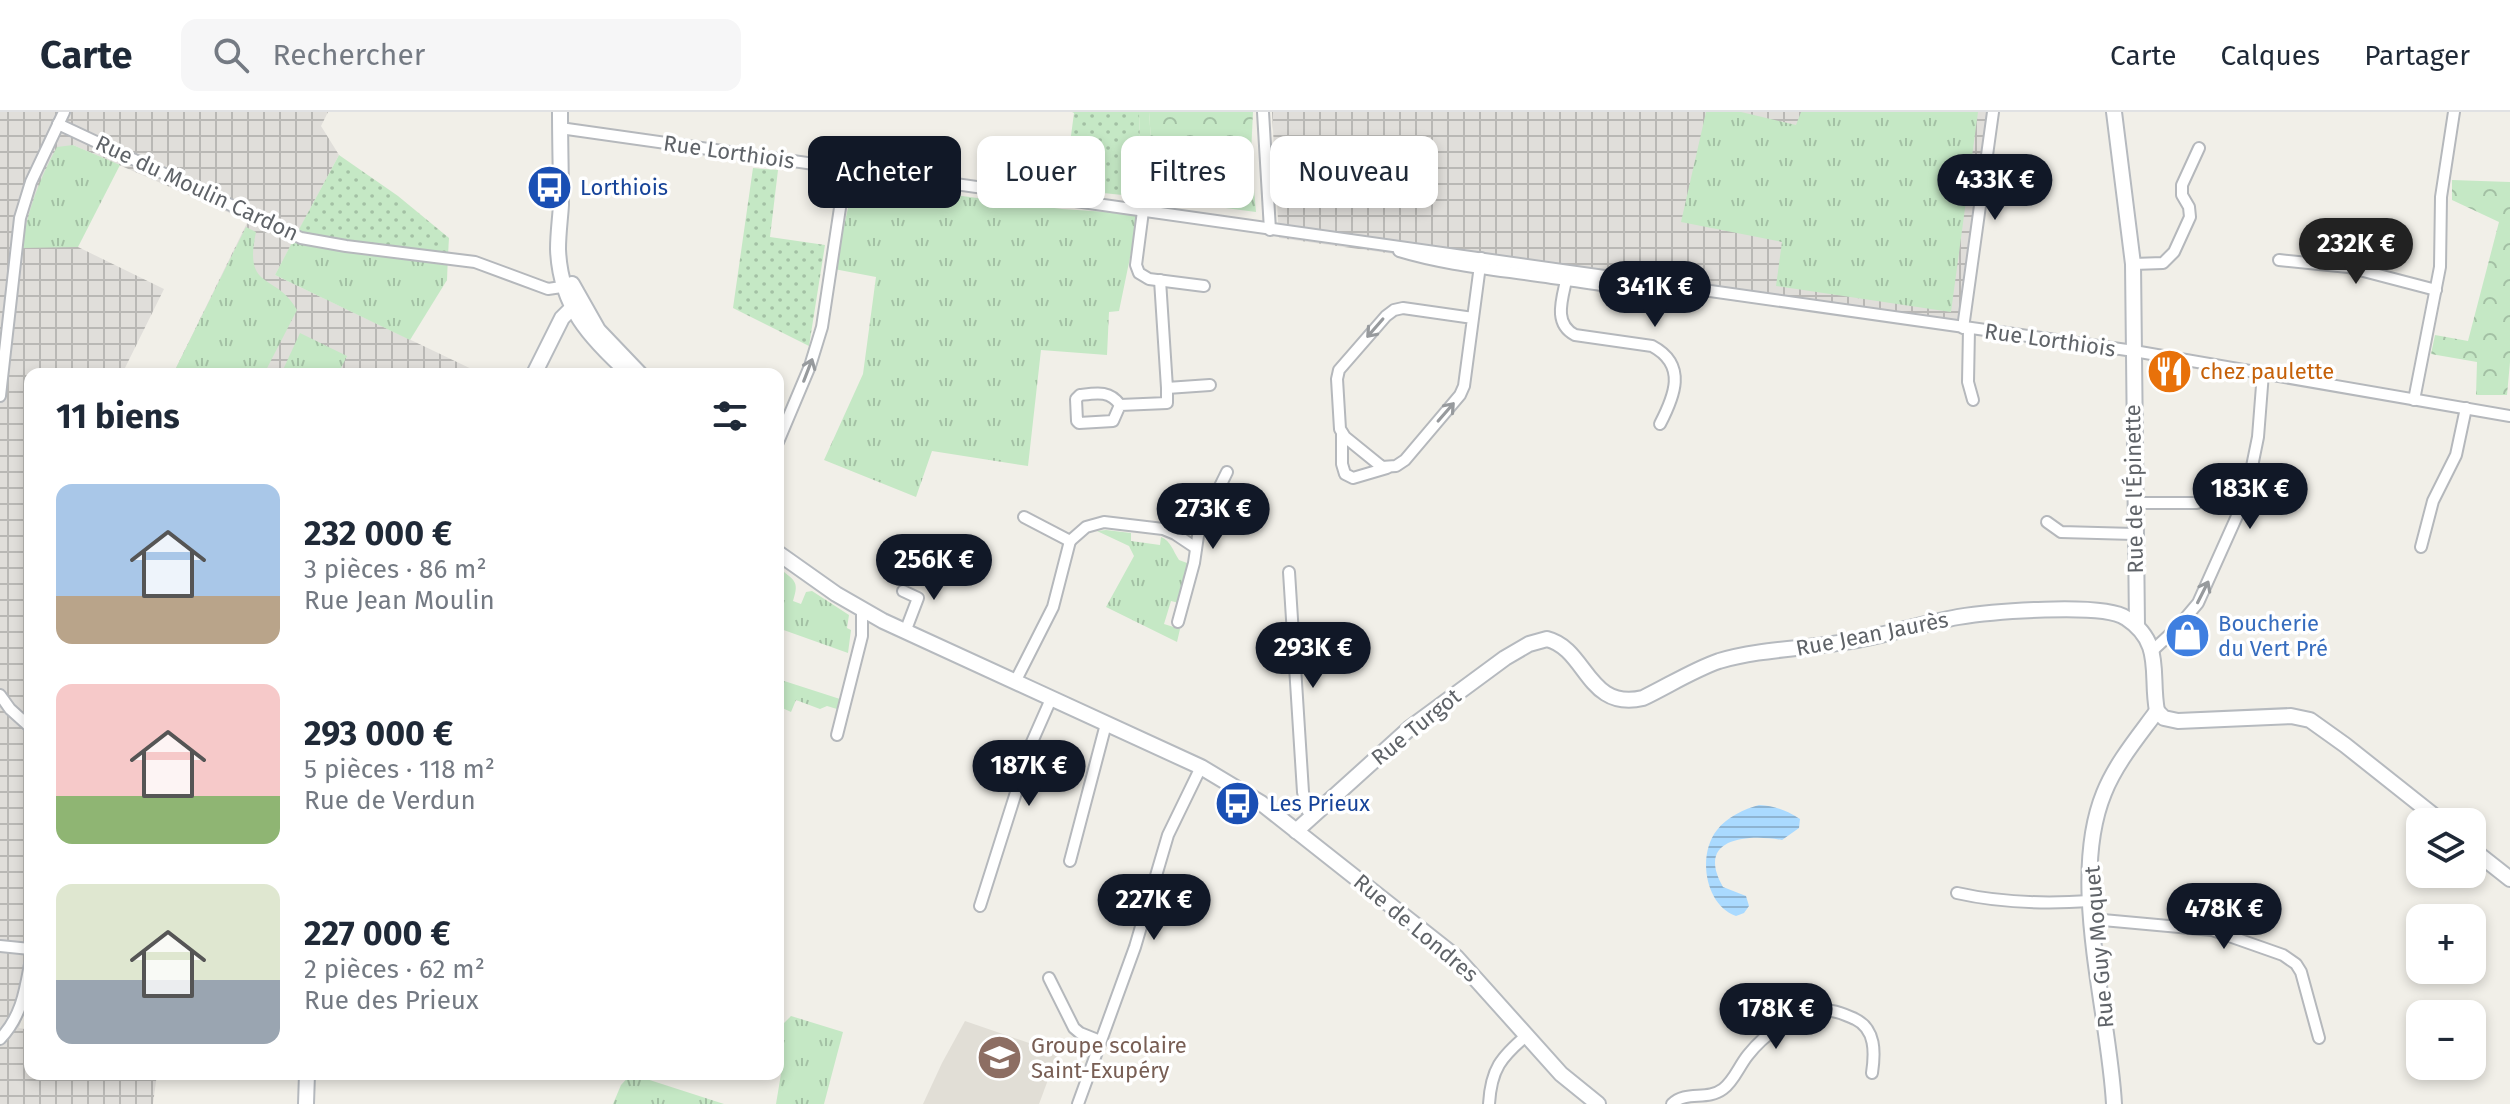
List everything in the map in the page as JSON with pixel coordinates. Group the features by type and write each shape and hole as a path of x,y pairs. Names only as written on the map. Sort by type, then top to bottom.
{"street":[{"path":"0,396 6,286 22,208 64,112"},
{"path":"560,112 558,252 568,285 594,342 623,368"},
{"path":"1263,112 1270,230"},
{"path":"1966,328 1993,112"},
{"name":"Rue de l'Épinette","path":"2114,112 2133,264 2137,626"},
{"path":"2414,400 2441,259 2441,197 2449,113"},
{"name":"Rue du Moulin Cardon","path":"58,124 301,238 475,262 540,287 554,289 568,285"},
{"name":"Rue Lorthiois","path":"560,128 808,163"},
{"path":"2133,264 2163,263 2174,252 2190,217 2189,207 2182,195 2182,185 2199,148"},
{"name":"Rue Lorthiois","path":"961,185 1374,245 1418,257 1480,262 1671,294 1727,295 2134,351 2510,416"},
{"path":"784,428 810,366 822,327 840,208"},
{"path":"1143,211 1137,269 1161,285 1204,286"},
{"path":"2279,260 2348,267 2436,290"},
{"path":"1473,318 1403,308 1389,312 1339,370 1339,426 1345,474 1353,478 1405,460 1460,395 1464,386 1473,318 1480,262"},
{"path":"1567,275 1560,316 1568,332 1652,346 1669,362 1674,372 1675,388 1660,424"},
{"path":"1120,405 1167,403 1161,285"},
{"path":"537,368 562,318 576,304"},
{"path":"576,304 634,368"},
{"name":"Rue Lorthiois","path":"1966,328 1968,382 1973,400"},
{"path":"2152,651 2198,603 2241,508 2257,445 2263,373"},
{"path":"1167,388 1210,385"},
{"path":"1108,393 1120,405 1113,421 1079,423 1075,412 1076,399 1080,395 1108,393"},
{"path":"2421,547 2433,501 2456,455 2466,408"},
{"path":"1342,433 1375,463 1391,467"},
{"path":"1178,622 1199,529 1227,472"},
{"path":"2134,503 2197,503"},
{"path":"1024,517 1070,541"},
{"path":"1015,682 1053,607 1070,541 1086,527 1104,522 1167,531 1196,548"},
{"path":"2047,522 2061,532 2134,534"},
{"name":"Rue de Londres","path":"784,557 862,610 1201,767 1261,803 1456,957 1561,1074 1598,1104"},
{"path":"1289,572 1303,792 1312,817"},
{"path":"903,591 918,598 905,632"},
{"name":"Rue Jean Jaurès","path":"1547,639 1561,645 1605,693 1618,699 1635,700 1722,660 1882,636 1970,615 2086,609 2121,615 2137,626"},
{"path":"837,735 849,672 862,636 862,610"},
{"path":"2137,626 2152,651 2157,711 2171,720 2291,716 2310,720 2425,808"},
{"name":"Rue Turgot","path":"1296,831 1410,728 1505,658 1529,644 1547,639"},
{"path":"0,695 24,722"},
{"path":"980,906 1032,742 1051,699"},
{"name":"Rue Guy Moquet","path":"2114,1104 2090,901 2090,857 2101,802 2116,769 2157,711"},
{"path":"1070,861 1106,724"},
{"path":"1078,1104 1135,947 1168,835 1201,767"},
{"path":"2486,860 2510,879"},
{"path":"1957,893 2013,902 2090,901"},
{"path":"2092,919 2212,930 2283,955 2301,972 2319,1038"},
{"path":"0,946 24,948"},
{"path":"1049,978 1074,1028 1100,1041"},
{"path":"0,1039 10,1029 20,1009 24,991"},
{"path":"1672,1104 1683,1097 1719,1092 1728,1085 1745,1058 1762,1040 1797,1018 1819,1012 1840,1013 1868,1028 1872,1043 1872,1073"},
{"path":"1489,1104 1492,1076 1497,1064 1527,1035"},
{"path":"306,1104 307,1080"}],"shaded area":[{"path":"0,112 328,112 321,126 339,155 275,275 469,368 176,368 248,221 73,145 56,247 78,247 164,289 125,368 24,368 24,1012 19,1028 24,1029 24,1080 156,1080 153,1104 0,1104"},
{"path":"1272,112 1999,112 1966,333 1279,238 1277,208 1438,208 1438,136 1273,136"},
{"name":"Groupe scolaire Saint-Exupéry","path":"965,1021 1058,1053 1039,1104 923,1104"}],"green space":[{"path":"1139,112 1149,112 1151,136 1140,136"},
{"path":"1139,112 1140,136 1121,136 1121,195 1105,193 1105,136 1071,136 1074,113"},
{"path":"1149,112 1253,112 1252,136 1151,136"},
{"path":"1706,112 1741,112 1796,125 1801,112 1978,112 1951,312 1776,286 1782,242 1681,222"},
{"path":"73,145 120,165 78,247 22,248 31,208 51,159 57,147"},
{"path":"339,155 398,196 449,238 448,255 297,233"},
{"path":"753,168 778,170 770,237 825,245 809,346 733,308"},
{"path":"2452,180 2510,182 2510,362 2507,395 2476,395 2477,362 2431,354 2435,335 2468,341 2499,222 2452,200"},
{"path":"1254,189 1256,212 1226,208 1254,208"},
{"path":"961,196 977,198 977,208 1054,208 1139,214 1119,311 1109,312 1107,355 1041,350 1028,466 932,451 916,497 824,460 863,374 876,277 834,269 848,208 961,208"},
{"path":"246,227 256,232 253,251 258,273 289,298 297,310 267,368 176,368"},
{"path":"297,233 448,255 447,280 410,340 275,275"},
{"path":"300,333 347,356 341,368 284,368"},
{"path":"1097,531 1131,533 1131,541 1160,545 1161,537 1170,544 1179,560 1187,563 1189,569 1179,603 1171,601 1164,624 1180,629 1177,642 1106,607 1134,556 1129,546"},
{"path":"784,572 796,585 793,601 801,604 806,592 812,591 849,615 848,653 784,630"},
{"path":"784,681 840,699 837,709 827,706 820,709 796,700 791,712 784,709"},
{"path":"791,1016 843,1032 824,1104 776,1104 780,1080 784,1080 784,1023"},
{"path":"626,1080 650,1080 724,1104 613,1104"}],"water":[{"path":"1759,805 1775,807 1795,816 1800,819 1799,828 1782,840 1741,839 1720,849 1715,858 1716,871 1723,887 1746,896 1749,906 1744,913 1736,916 1725,910 1711,891 1707,878 1707,852 1721,825 1736,814"}],"place":[{"name":"Lorthiois","path":"549,187"},
{"name":"chez paulette","path":"2169,371"},
{"name":"Boucherie du Vert Pré","path":"2187,636"},
{"name":"Les Prieux","path":"1238,803"},
{"name":"Groupe scolaire Saint-Exupéry","path":"1000,1058"}]}
